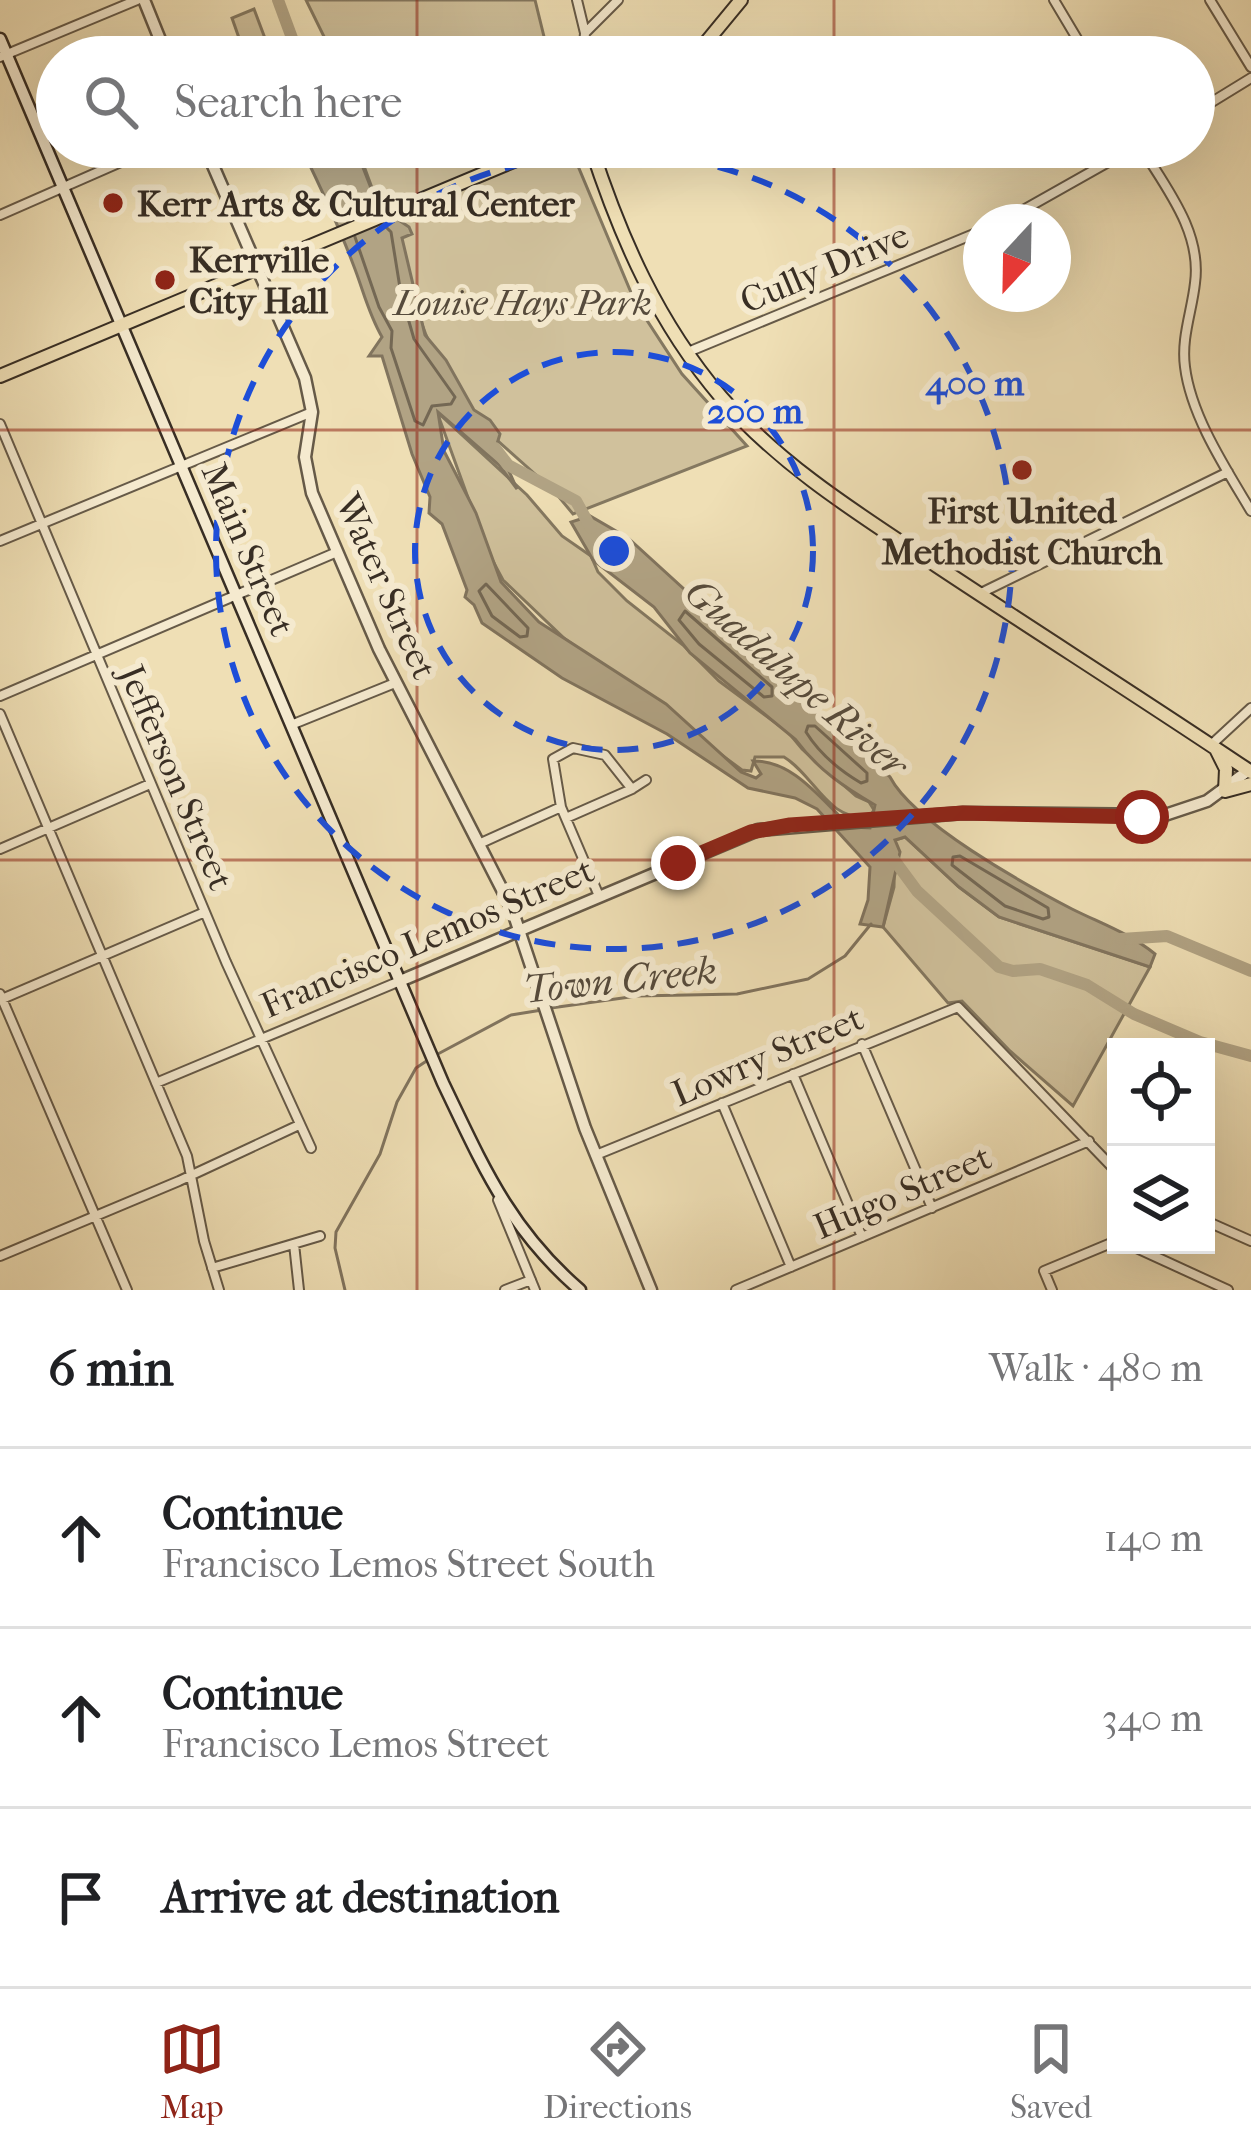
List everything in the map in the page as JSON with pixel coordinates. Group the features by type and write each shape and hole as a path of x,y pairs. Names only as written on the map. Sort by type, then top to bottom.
{"main road":[{"path":"710,36 737,2"},
{"path":"0,376 498,168"},
{"path":"599,168 641,276 687,352 734,411 797,470 1251,774 1225,791"},
{"path":"1213,746 1226,769 1225,791"}],"street":[{"path":"52,36 140,0 157,36"},
{"path":"577,0 585,36"},
{"path":"585,33 618,0"},
{"path":"1054,0 1075,36"},
{"path":"1210,0 1251,67"},
{"path":"580,14 598,19"},
{"name":"Main Street","path":"0,39 36,128"},
{"path":"3,56 36,43"},
{"path":"1215,99 1251,78"},
{"name":"Main Street","path":"54,168 442,1083 495,1193 548,1260 580,1290"},
{"path":"0,214 107,168"},
{"name":"Water Street","path":"214,168 305,378 312,412 305,457 308,473 338,552 395,682 481,844 519,929 596,1155 651,1290"},
{"path":"1035,204 1100,168"},
{"path":"1152,168 1181,213 1194,248 1196,280 1184,345 1193,398 1251,511"},
{"name":"Cully Drive","path":"687,352 963,238"},
{"path":"0,541 312,412"},
{"name":"Jefferson Street","path":"0,424 150,784 310,1148"},
{"path":"979,594 1228,472"},
{"path":"0,696 338,552"},
{"path":"291,725 395,682"},
{"path":"1213,746 1251,708"},
{"path":"0,714 193,1173 219,1290"},
{"path":"599,896 561,807 553,759 573,748 586,748 608,757 632,789"},
{"path":"566,818 646,779"},
{"path":"0,849 150,784"},
{"name":"Francisco Lemos Street","path":"156,1083 758,830 1005,812 1154,816 1198,806 1225,791"},
{"path":"481,844 561,807"},
{"path":"127,1290 1,997 205,912"},
{"name":"Lowry Street","path":"596,1155 958,1006 1089,1142"},
{"path":"862,1044 932,1208"},
{"path":"793,1074 862,1237"},
{"path":"722,1103 791,1267"},
{"path":"0,1256 299,1125"},
{"path":"1089,1142 1107,1161"},
{"name":"Hugo Street","path":"736,1290 1089,1142"},
{"path":"495,1193 535,1290"},
{"path":"1215,1225 1251,1241"},
{"path":"212,1268 320,1236"},
{"path":"294,1244 299,1290"},
{"path":"1052,1290 1044,1271 1107,1244"},
{"path":"1150,1254 1228,1290"},
{"path":"505,1290 530,1280"}],"green space":[{"path":"306,0 535,0 544,36 324,36"},
{"path":"254,9 264,36 238,36 232,18"},
{"name":"Louise Hays Park","path":"365,168 579,168 635,302 682,374 747,446 573,514 554,491 460,407 426,335"},
{"path":"437,412 527,495 562,536 591,556 598,572 627,601 719,681 788,732 856,796 869,802 874,810 869,817 832,805 784,757 755,757 751,771 742,770 565,639 503,580 487,550"},
{"path":"905,837 999,917 1150,967 1073,1106 962,1001 948,1003 883,927 894,887 895,840"}],"water":[{"path":"311,168 363,168 378,206 409,227 412,234 402,238 425,335 446,360 474,410 500,434 497,444 517,489 499,465 438,412 444,451 476,513 501,582 539,622 666,704 741,772 756,778 761,774 753,761 782,767 851,827 870,828 875,805 822,768 795,739 690,653 654,607 593,560 571,522 590,516 628,538 890,777 922,814 1000,868 1145,947 1155,954 1150,967 999,917 905,837 895,840 900,852 883,927 860,924 868,900 870,867 817,809 795,798 748,788 667,734 562,678 482,623 465,597 467,590 442,524 429,513 430,497 382,356 369,356 382,337"}],"waterway":[{"name":"Guadalupe River","path":"278,0 291,36"},
{"name":"Guadalupe River","path":"495,448 508,465 576,501 591,528"},
{"name":"Guadalupe River","path":"889,853 917,891 999,967 1040,969 1087,985 1134,1014 1200,1042 1251,1056"},
{"name":"Town Creek","path":"551,1008 637,996 737,994 808,979 845,956 871,924"},
{"name":"Guadalupe River","path":"1121,939 1167,936 1251,971"},
{"name":"Town Creek","path":"436,1055 511,1015 542,1010"},
{"name":"Town Creek","path":"345,1290 336,1232 380,1154 397,1102 416,1068 428,1060"}],"place":[{"name":"Kerr Arts & Cultural Center","path":"113,203"},
{"name":"Kerrville City Hall","path":"165,280"},
{"name":"First United Methodist Church","path":"1022,470"}],"route":[{"path":"678,863 751,832 790,825 963,813 1142,817"}]}
